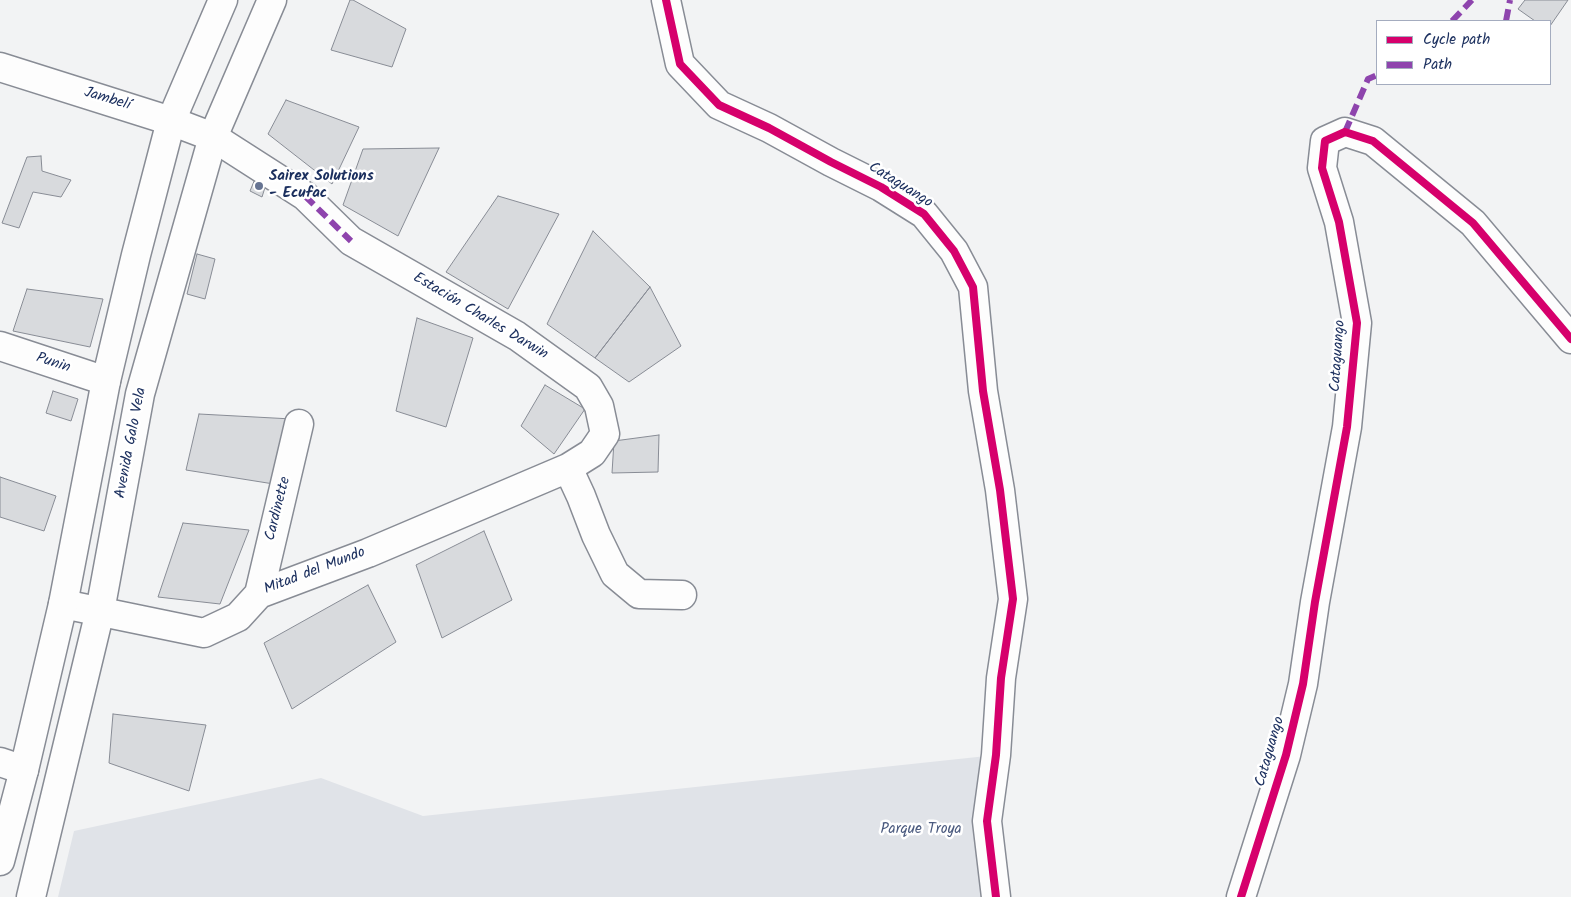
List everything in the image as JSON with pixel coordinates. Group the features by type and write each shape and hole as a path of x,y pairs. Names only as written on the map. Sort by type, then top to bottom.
{"street":[{"path":"0,860 12,766 63,604 106,381 136,255 171,120 222,0"},
{"name":"Avenida Galo Vela","path":"31,897 100,611 140,394 213,137 272,0"},
{"name":"Cataguango","path":"666,0 680,64 719,105 769,128 881,187 924,214 954,251 973,287 983,390 1000,490 1013,599 1002,678 996,755 987,821 996,897"},
{"name":"Jambelí","path":"0,67 171,120 213,137"},
{"name":"Cataguango","path":"1241,897 1286,755 1303,684 1315,602 1347,427 1357,323 1339,222 1322,168 1325,141 1345,132 1372,141 1472,223 1571,339"},
{"name":"Estación Charles Darwin","path":"213,137 305,196 351,241 517,336 588,387 599,406 605,434 592,453 568,468"},
{"name":"Punin","path":"0,346 106,381"},
{"name":"Cardinette","path":"259,594 299,424"},
{"path":"568,468 582,496 596,536 615,574 640,594 682,595"},
{"name":"Mitad del Mundo","path":"63,604 204,633 238,617 259,594 368,553 568,468"}],"green space":[{"name":"Parque Troya","path":"996,755 996,897 58,897 74,831 321,778 423,816"}],"building":[{"path":"350,0 406,29 392,67 331,50"},
{"path":"1525,0 1568,0 1551,25 1551,20 1534,20 1518,9"},
{"path":"286,100 359,127 332,184 268,134"},
{"path":"439,148 398,236 343,205 363,149"},
{"path":"41,156 42,171 71,180 61,197 33,192 19,228 2,223 27,157"},
{"name":"Sairex Solutions - Ecufac","path":"257,174 267,181 262,197 250,191"},
{"path":"498,196 559,214 508,309 446,272"},
{"path":"593,231 650,287 595,358 547,324"},
{"path":"197,254 215,259 205,299 187,294"},
{"path":"650,287 681,346 629,382 595,358"},
{"path":"27,289 103,299 90,347 13,331"},
{"path":"417,318 473,338 446,427 396,411"},
{"path":"545,385 585,409 554,454 521,426"},
{"path":"53,391 78,399 71,421 46,413"},
{"path":"199,414 292,419 280,485 186,470"},
{"path":"659,435 658,472 612,473 614,441"},
{"path":"0,477 56,496 44,531 0,517"},
{"path":"183,523 249,530 220,604 158,597"},
{"path":"484,531 512,600 442,638 416,565"},
{"path":"368,585 396,642 292,709 264,643"},
{"path":"113,714 206,725 189,791 109,763"}],"marked path":[{"path":"1453,20 1472,0"},
{"path":"1506,20 1510,0"},
{"path":"1345,132 1368,79 1376,75"},
{"path":"305,196 351,241"}],"cycle path":[{"path":"666,0 680,64 719,105 769,128 881,187 924,214 954,251 973,287 983,391 1000,490 1013,599 1001,678 996,755 987,821 996,897"},
{"path":"1241,897 1286,755 1303,684 1315,602 1347,427 1357,323 1339,222 1322,168 1325,141 1345,132 1373,141 1473,223 1571,339"}],"place":[{"name":"Sairex Solutions - Ecufac","path":"259,186"}]}
